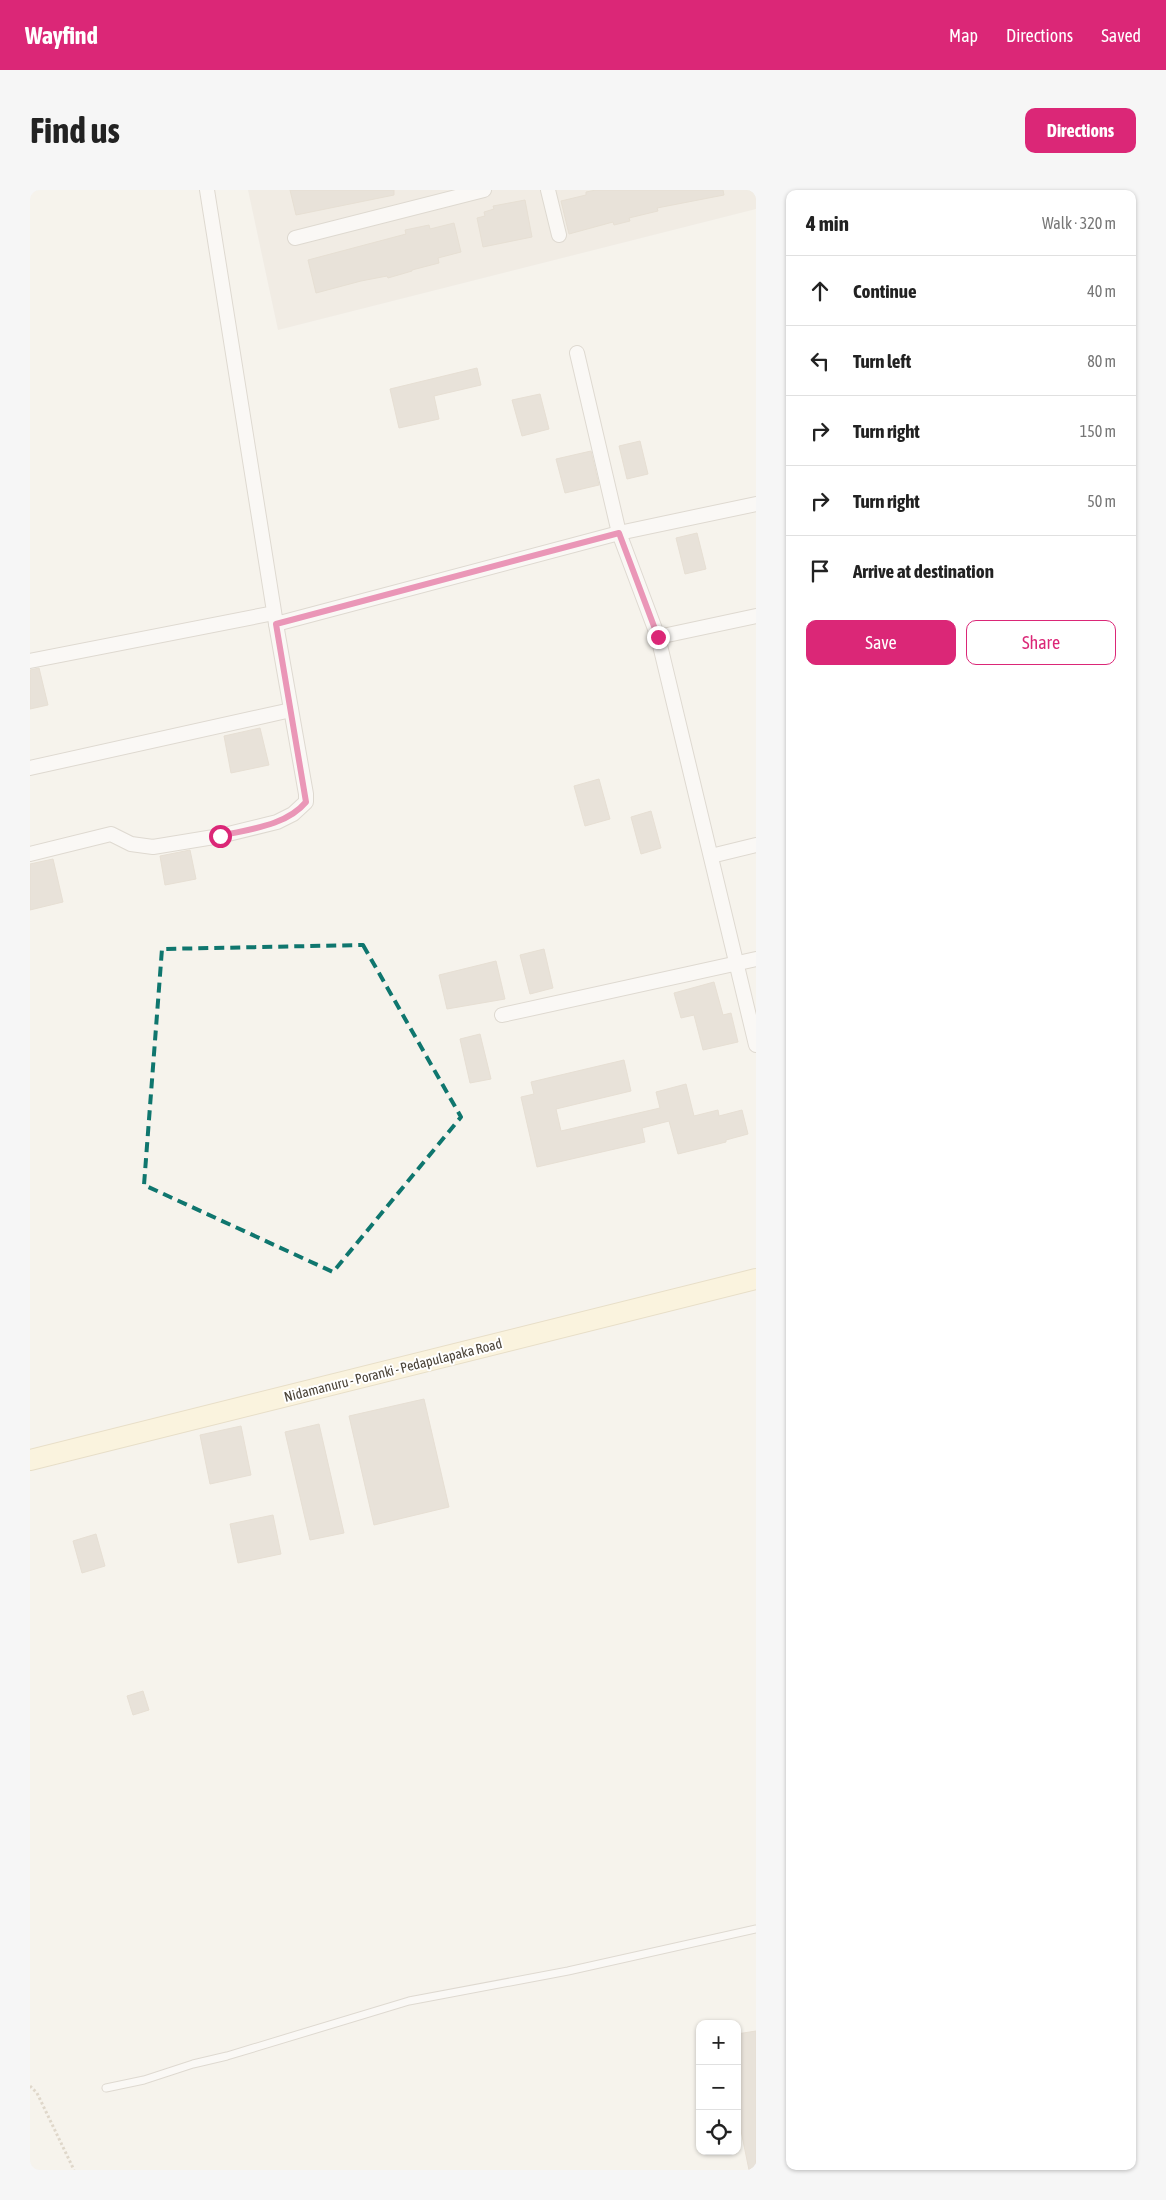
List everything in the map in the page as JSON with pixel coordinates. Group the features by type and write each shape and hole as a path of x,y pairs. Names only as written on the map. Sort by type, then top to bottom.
{"main road":[{"name":"Nidamanuru - Poranki - Pedapulapaka Road","path":"30,1460 756,1279"}],"street":[{"path":"30,854 111,834 131,844 153,847 220,836 277,822 292,814 306,802 207,190"},
{"path":"295,238 484,190"},
{"path":"548,190 559,236"},
{"path":"577,353 619,533 658,637 756,1045"},
{"path":"30,662 275,619 619,533 756,504"},
{"path":"658,637 756,616"},
{"path":"30,768 291,710"},
{"path":"711,856 756,845"},
{"path":"502,1015 756,959"}],"lane":[{"path":"106,2088 144,2080 409,2001 559,1973 756,1930"}],"path":[{"path":"30,2086 37,2093 74,2170"}],"highlighted area":[{"path":"363,945 461,1117 333,1272 144,1185 162,949"}],"shaded area":[{"path":"248,190 756,190 756,209 278,330"}],"building":[{"path":"290,190 394,190 394,195 296,215"},
{"path":"596,190 723,190 724,195 657,208 658,211 629,218 630,221 614,225 613,222 569,234 561,201 586,195 586,192"},
{"path":"525,200 532,237 483,247 477,218 485,216 484,212 494,209 493,206"},
{"path":"454,223 461,252 438,258 439,263 388,278 387,276 361,281 316,293 308,260 406,234 405,230 429,225 430,229"},
{"path":"477,368 481,385 434,396 439,419 399,428 390,389"},
{"path":"540,394 549,429 522,436 512,400"},
{"path":"640,441 648,474 627,479 619,446"},
{"path":"591,451 599,485 565,493 556,459"},
{"path":"697,533 706,569 685,574 676,538"},
{"path":"39,668 48,705 30,709 30,670"},
{"path":"260,728 269,765 231,773 224,736"},
{"path":"599,779 610,819 585,826 574,786"},
{"path":"651,811 661,848 641,854 631,817"},
{"path":"190,850 196,879 165,885 160,856"},
{"path":"53,859 63,902 30,910 30,864"},
{"path":"544,949 553,988 530,994 520,955"},
{"path":"496,961 505,999 447,1009 439,975"},
{"path":"714,982 723,1015 731,1013 738,1042 703,1050 694,1015 681,1018 674,993"},
{"path":"480,1034 491,1079 470,1083 460,1039"},
{"path":"624,1060 631,1091 556,1109 561,1131 660,1108 656,1092 686,1084 694,1116 718,1110 719,1116 742,1110 748,1134 726,1140 726,1142 678,1154 669,1121 642,1128 645,1142 537,1167 521,1097 534,1094 531,1082"},
{"path":"424,1399 449,1507 374,1525 349,1416"},
{"path":"319,1424 344,1533 310,1540 285,1432"},
{"path":"241,1426 251,1475 210,1484 200,1435"},
{"path":"273,1515 281,1554 238,1563 230,1524"},
{"path":"96,1534 105,1566 82,1573 73,1541"},
{"path":"143,1691 149,1710 133,1715 127,1696"},
{"path":"756,2031 756,2170 749,2170 741,2131 741,2033"}],"route":[{"path":"220,836 277,822 300,809 306,802 276,624 619,533 658,637"}]}
